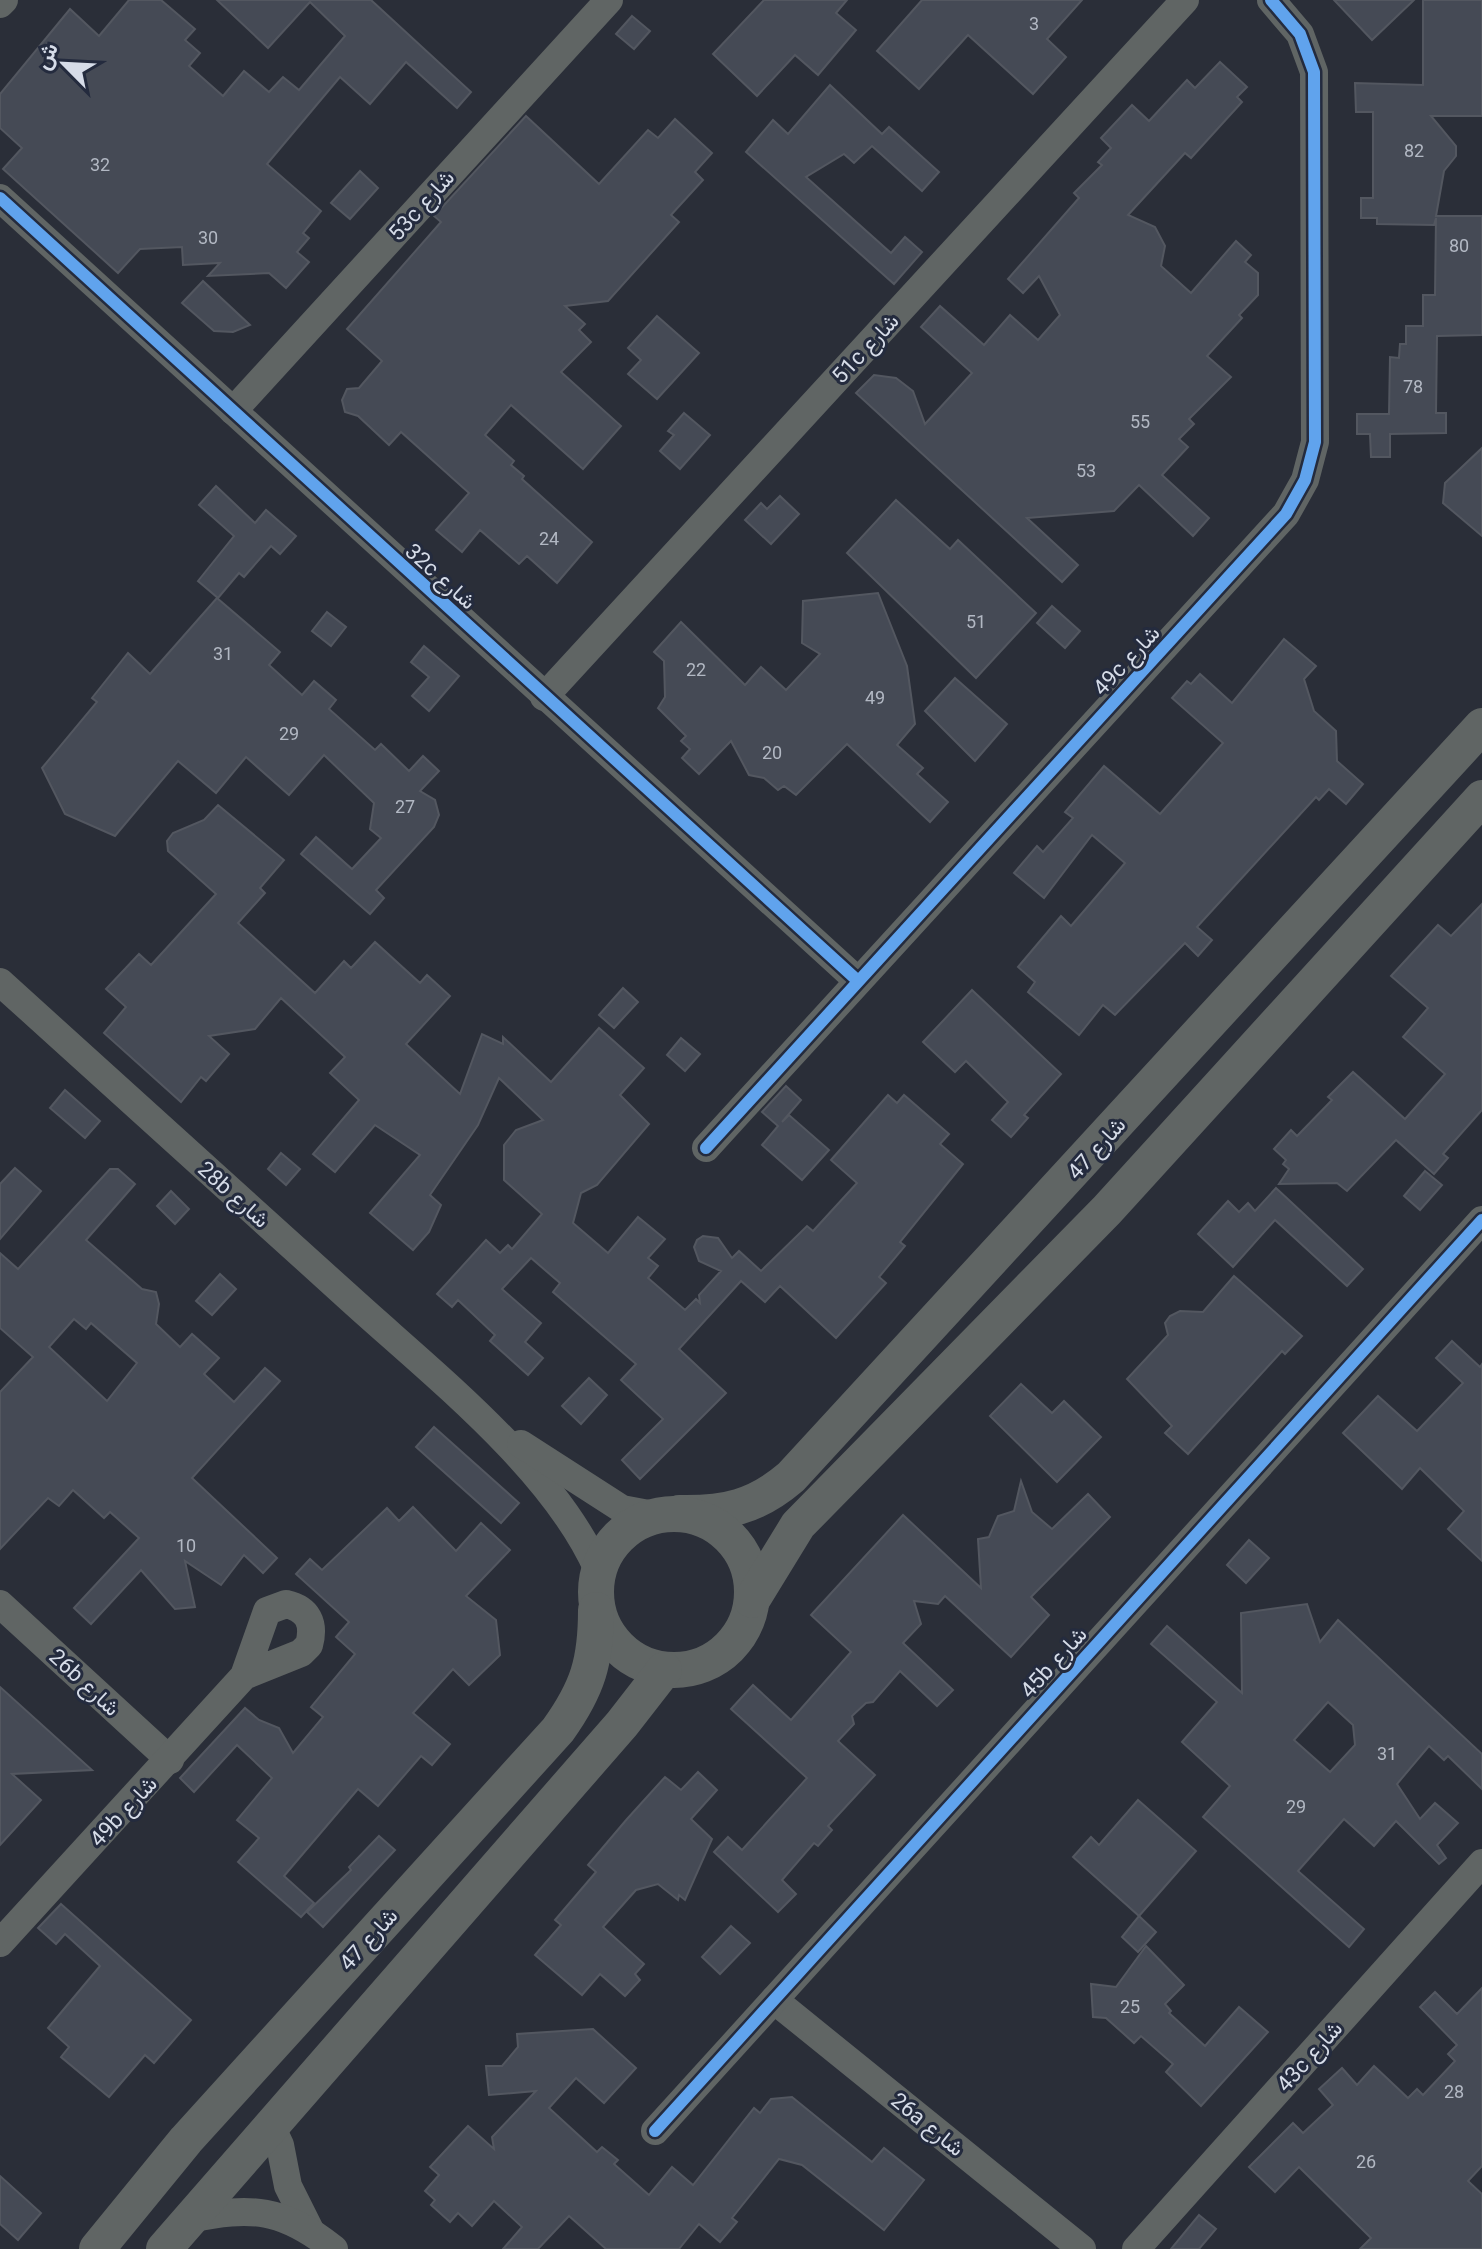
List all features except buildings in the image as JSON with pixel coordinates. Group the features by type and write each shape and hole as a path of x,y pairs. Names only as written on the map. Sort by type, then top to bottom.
{"street":[{"path":"0,4 4,0"},
{"name":"53c شارع","path":"233,411 609,0"},
{"name":"51c شارع","path":"544,697 1185,0"},
{"name":"49c شارع","path":"706,1148 1286,514 1305,480 1315,442 1314,72 1300,34 1271,0"},
{"name":"32c شارع","path":"0,198 858,981"},
{"name":"شارع 47","path":"667,1514 740,1509 768,1496 791,1477 1482,726"},
{"path":"752,1600 750,1575 741,1552 725,1532 704,1519 667,1514 630,1527 611,1545 598,1570 596,1610 608,1635 626,1654 664,1670 698,1666 718,1656 746,1622 752,1600 798,1525 1107,1210 1482,798"},
{"name":"28b شارع","path":"0,982 468,1406 555,1500 574,1525 598,1570"},
{"name":"45b شارع","path":"655,2131 1482,1220"},
{"name":"28b شارع","path":"468,1406 585,1489 622,1509 667,1514"},
{"name":"26b شارع","path":"0,1604 170,1760"},
{"name":"شارع 47","path":"97,2249 186,2140 558,1730 575,1706 588,1679 596,1650 596,1610"},
{"path":"164,2249 622,1724 664,1670"},
{"name":"49b شارع","path":"0,1943 244,1676"},
{"name":"43c شارع","path":"1136,2249 1482,1863"},
{"name":"26a شارع","path":"774,2000 1082,2249"},
{"path":"270,2124 280,2145 288,2186 310,2230"},
{"path":"189,2219 225,2211 256,2211 310,2230 334,2249"}],"cycle path":[{"path":"706,1148 1286,514 1305,480 1315,442 1314,72 1300,34 1271,0"},
{"path":"0,198 858,981"},
{"path":"655,2131 1482,1220"}]}
